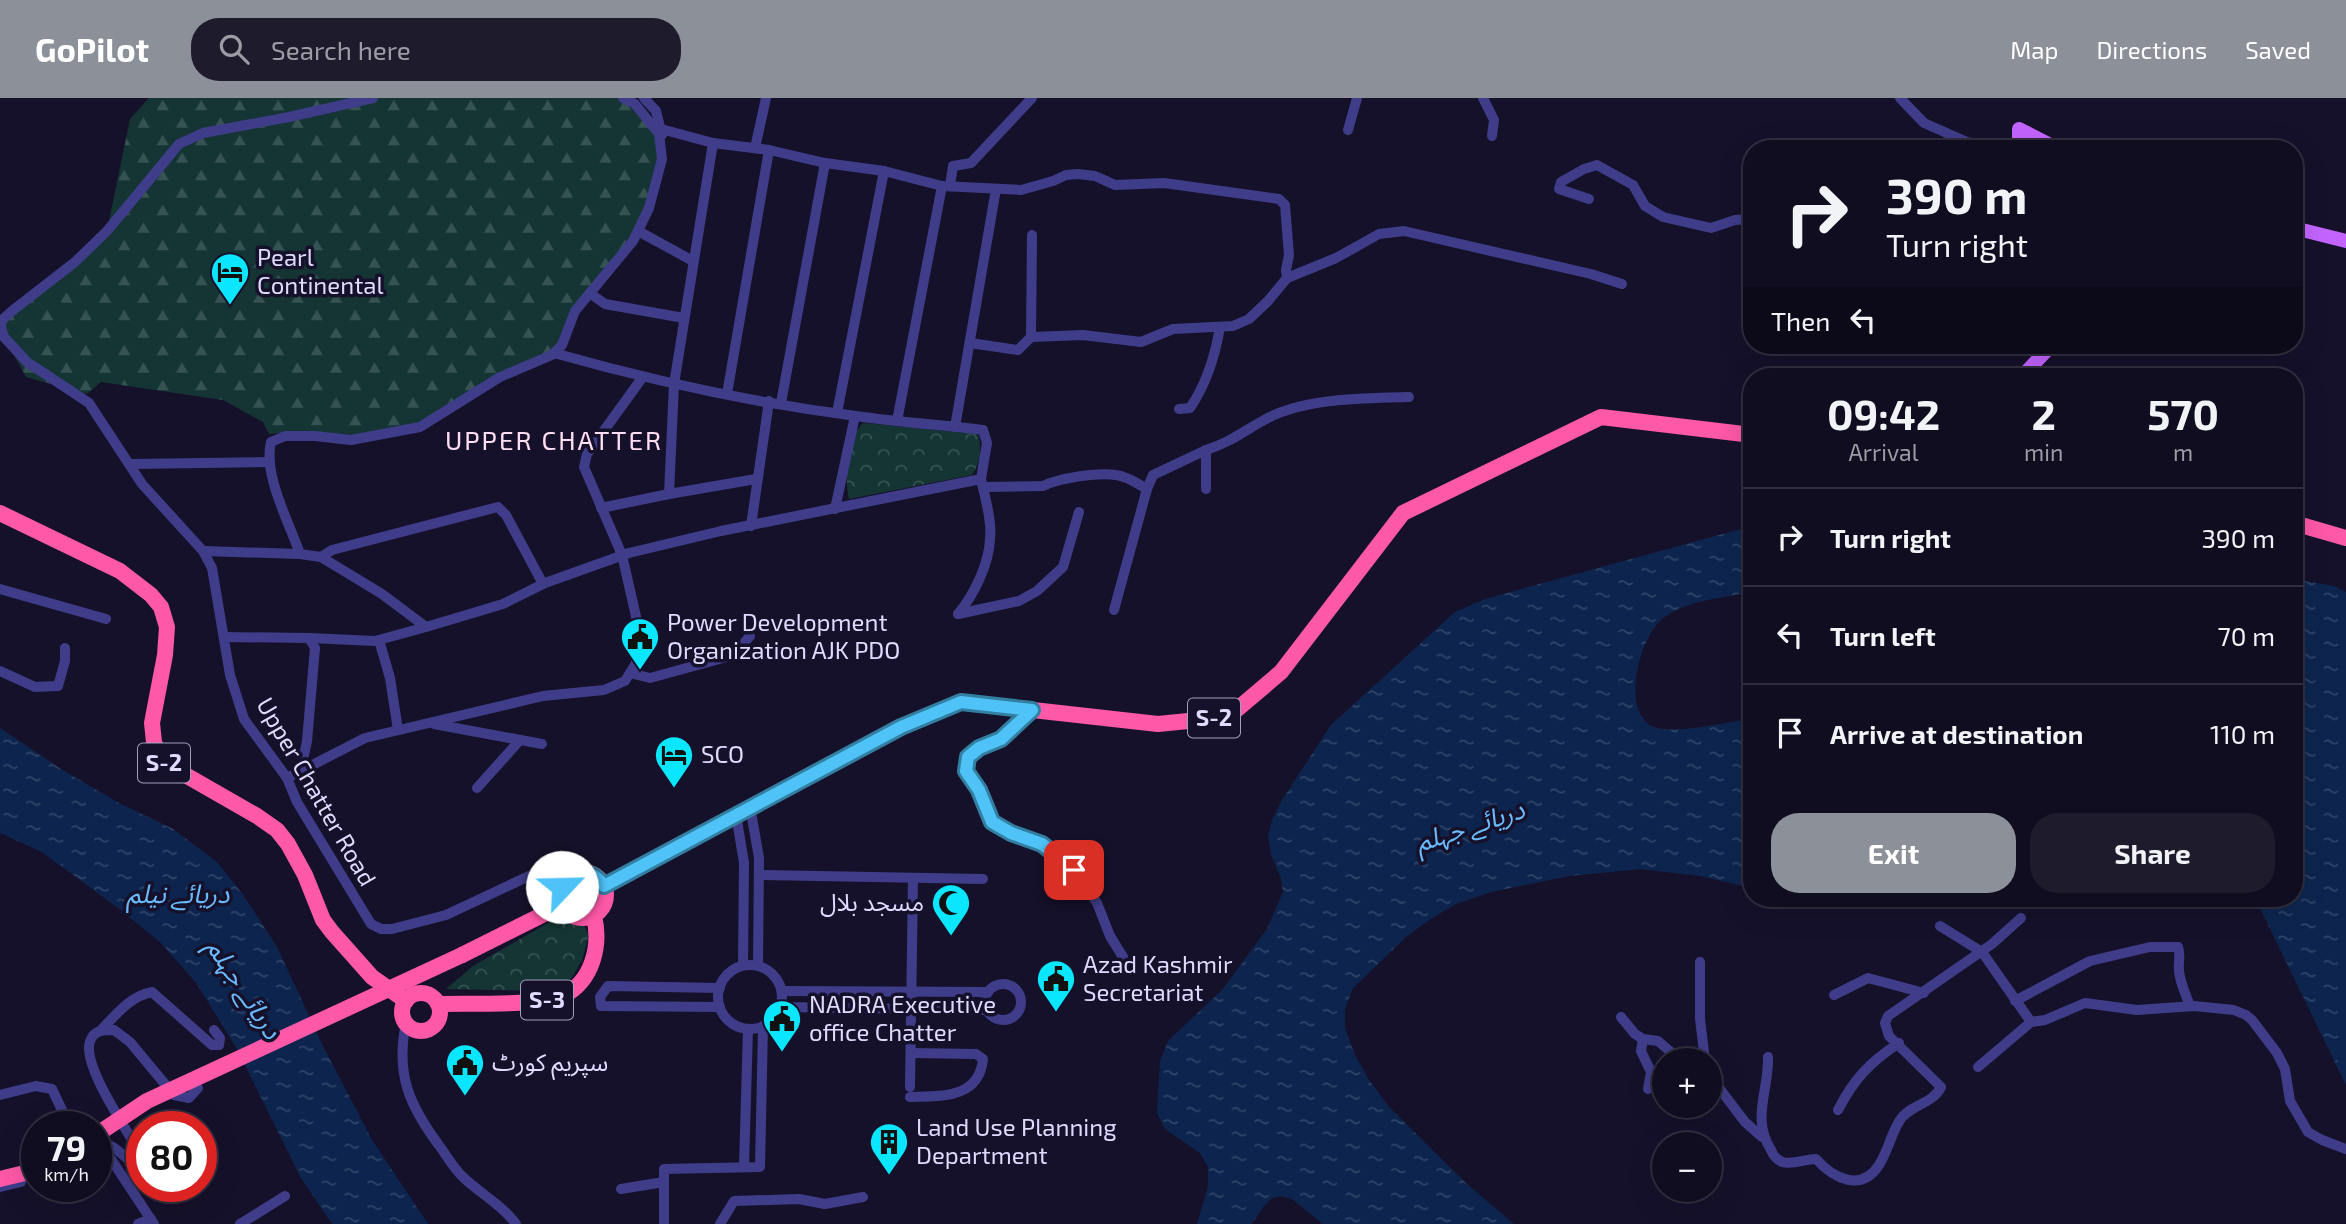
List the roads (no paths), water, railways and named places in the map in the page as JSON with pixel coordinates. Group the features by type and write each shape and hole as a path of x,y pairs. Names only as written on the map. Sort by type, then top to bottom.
{"highway":[{"name":"S-2","path":"604,886 901,727 961,702 1158,724 1227,717 1281,671 1403,513 1601,416 1743,434"},
{"name":"S-2","path":"0,513 120,571 152,595 161,607 167,627 165,655 152,723 154,742 162,761 277,830 305,875 323,920 332,932 372,977 406,1001"},
{"path":"2303,526 2346,538"},
{"path":"572,875 594,875 604,886 606,901 594,916 576,918 562,905 562,887 572,875"},
{"path":"112,1128 147,1101 462,955 562,905"},
{"name":"S-3","path":"438,1004 533,1001 563,996 586,976 594,957 598,934 594,916"},
{"path":"423,993 429,995 438,1004 439,1016 432,1027 415,1030 406,1023 402,1012 406,1001 411,996 423,993"},
{"path":"0,1179 21,1174"}],"main road":[{"path":"2019,140 2019,129 2040,140"},
{"path":"2303,230 2346,242"},
{"path":"2030,368 2043,354"}],"street":[{"name":"Upper Chatter Road","path":"373,98 203,133 179,144 107,231 75,262 2,320 1,327 4,337 27,362 89,403 153,498 203,551 212,568 230,675 244,719 287,778 297,802 371,924 381,929 392,929 446,915 546,868 561,867 572,875"},
{"path":"300,554 276,488 268,455 271,442 285,436 351,440 420,427 500,377 554,353 562,345 575,311 638,231 649,208 662,159 659,135 635,104 623,98"},
{"path":"644,98 656,111 661,129 661,148"},
{"path":"755,148 766,98"},
{"path":"897,421 946,186 953,166 971,163 1032,98"},
{"path":"1348,130 1357,98"},
{"path":"1483,98 1494,120 1492,136"},
{"path":"1900,98 1924,122 1963,140"},
{"path":"661,129 713,143 769,150 825,163 884,171 946,186 1021,190 1053,181 1066,174 1078,174 1095,176 1115,185 1164,183 1184,188 1279,199 1285,205 1289,255 1287,278"},
{"path":"669,494 674,384 713,143"},
{"path":"727,394 769,150"},
{"path":"781,403 825,163"},
{"path":"1589,199 1559,188 1561,182 1597,165 1633,185 1646,206 1662,217 1711,228 1743,220"},
{"path":"837,413 884,171"},
{"path":"955,426 996,189"},
{"path":"638,231 692,261"},
{"path":"970,343 1018,350 1031,337 1083,335 1141,342 1173,329 1233,326 1249,319 1287,278 1336,258 1379,234 1404,232 1591,274 1622,284"},
{"path":"1031,337 1032,235"},
{"path":"591,294 605,304 684,318"},
{"path":"1179,410 1190,408 1203,389 1215,354 1220,327"},
{"path":"554,353 642,377 727,394 855,416 983,429 987,443 982,483 990,538 983,568 958,614 1019,601 1037,591 1062,567 1079,512"},
{"path":"287,778 365,738 543,696 604,690 625,681 636,663 640,634 622,555 584,467 587,454 642,377"},
{"path":"1114,610 1153,475 1206,450 1226,444 1274,415 1345,400 1409,397"},
{"path":"751,526 769,401"},
{"path":"835,509 855,416"},
{"path":"1206,450 1206,489"},
{"path":"130,464 270,462"},
{"path":"224,637 379,640 503,604 542,584 622,555 835,509 982,483 1043,486 1052,481 1104,474 1119,475 1147,489"},
{"path":"601,508 756,479"},
{"path":"321,557 332,550 499,506 542,584"},
{"path":"203,551 321,557 382,594 426,627"},
{"path":"0,589 106,619"},
{"path":"630,673 650,678 734,655 750,636"},
{"path":"302,769 315,648 309,638"},
{"path":"379,640 390,678 398,730"},
{"path":"0,671 35,687 58,686 65,661 65,648"},
{"path":"1032,710 1001,739 979,748 968,757 966,771 979,790 992,822 1011,833 1042,844 1074,870 1097,903 1110,936 1123,957"},
{"path":"427,722 542,744"},
{"path":"477,788 520,740"},
{"path":"743,810 759,859 758,965"},
{"path":"743,810 743,965"},
{"path":"759,875 983,878"},
{"path":"911,1053 976,1054 984,1059 982,1074 972,1085 956,1094 910,1092 913,878"},
{"path":"1768,1057 1768,1082 1760,1121 1776,1158 1781,1161 1816,1159 1833,1176 1852,1180 1864,1178 1878,1166 1900,1119 1935,1096 1941,1087 1889,1036 1885,1023 1888,1017 1924,993 1936,981 1982,952 2021,918"},
{"path":"1940,926 1982,952 2031,1022"},
{"path":"2015,1001 2090,961 2150,947 2178,947 2181,983 2190,1006"},
{"path":"1700,962 1703,1048"},
{"path":"743,965 758,965 775,976 782,992 781,1007 776,1016 763,1026 748,1029 728,1021 720,1007 719,988 728,973 743,965"},
{"path":"1833,995 1868,978 1924,993"},
{"path":"782,992 988,992 997,985 1008,984 1018,990 1022,1001 1018,1013 1008,1020 996,1019 985,1004 988,992"},
{"path":"719,988 608,986 600,997 601,1006 720,1007"},
{"path":"126,1131 112,1109 91,1063 91,1038 140,994 152,992 212,1045 219,1045 220,1038 214,1030"},
{"path":"1978,1067 2031,1022 2045,1020 2085,1003 2137,1010 2190,1006 2234,1010 2252,1020 2277,1053 2285,1069 2287,1094 2302,1124 2315,1137 2346,1149"},
{"path":"781,1007 987,1010"},
{"path":"1621,1017 1628,1027 1643,1039 1658,1041 1666,1048"},
{"path":"406,1023 402,1063 404,1083 423,1124 463,1177 506,1210 516,1224"},
{"path":"664,1224 664,1169 760,1167 763,1026"},
{"path":"744,1166 748,1029"},
{"path":"101,1030 114,1030 130,1042 174,1095 189,1098 198,1088"},
{"path":"1643,1039 1641,1051 1651,1072 1648,1089"},
{"path":"1838,1110 1869,1064 1899,1043"},
{"path":"0,1095 36,1086 52,1089 62,1111"},
{"path":"1722,1092 1745,1122 1767,1142"},
{"path":"112,1145 126,1158"},
{"path":"112,1161 153,1222 138,1224"},
{"path":"0,1187 21,1181"},
{"path":"621,1189 664,1182"},
{"path":"240,1224 285,1196"},
{"path":"720,1224 734,1201 799,1199 825,1205 863,1197"}],"water":[{"name":"دریائے جہلم","path":"1743,528 1743,594 1692,604 1661,620 1645,644 1639,661 1636,697 1639,712 1647,723 1661,729 1695,728 1743,720 1743,886 1700,876 1641,869 1569,876 1491,892 1456,904 1432,918 1406,937 1353,988 1345,1009 1345,1028 1355,1055 1369,1080 1389,1107 1468,1185 1514,1224 1323,1224 1292,1199 1281,1196 1272,1198 1252,1224 1197,1224 1208,1187 1208,1167 1200,1153 1165,1129 1157,1113 1160,1061 1168,1041 1222,990 1267,929 1283,892 1268,836 1272,820 1331,725 1455,612 1485,599"},
{"path":"2303,581 2334,586 2346,592 2346,1085 2259,907 2303,907"},
{"name":"دریائے نیلم","path":"0,728 61,769 119,803 173,829 217,862 244,896 277,947 323,1046 372,1140 428,1224 332,1224 301,1178 237,1049 197,984 162,944 122,911 42,852 0,833"}],"place":[{"name":"Pearl Continental","path":"230,306"},
{"name":"Power Development Organization AJK PDO","path":"640,671"},
{"name":"SCO","path":"674,789"},
{"name":"مسجد بلال","path":"951,937"},
{"name":"Azad Kashmir Secretariat","path":"1056,1013"},
{"name":"NADRA Executive office Chatter","path":"782,1053"},
{"name":"سپریم کورٹ","path":"465,1097"},
{"name":"Land Use Planning Department","path":"889,1176"}],"district":[{"name":"UPPER CHATTER","path":"554,441"}]}
